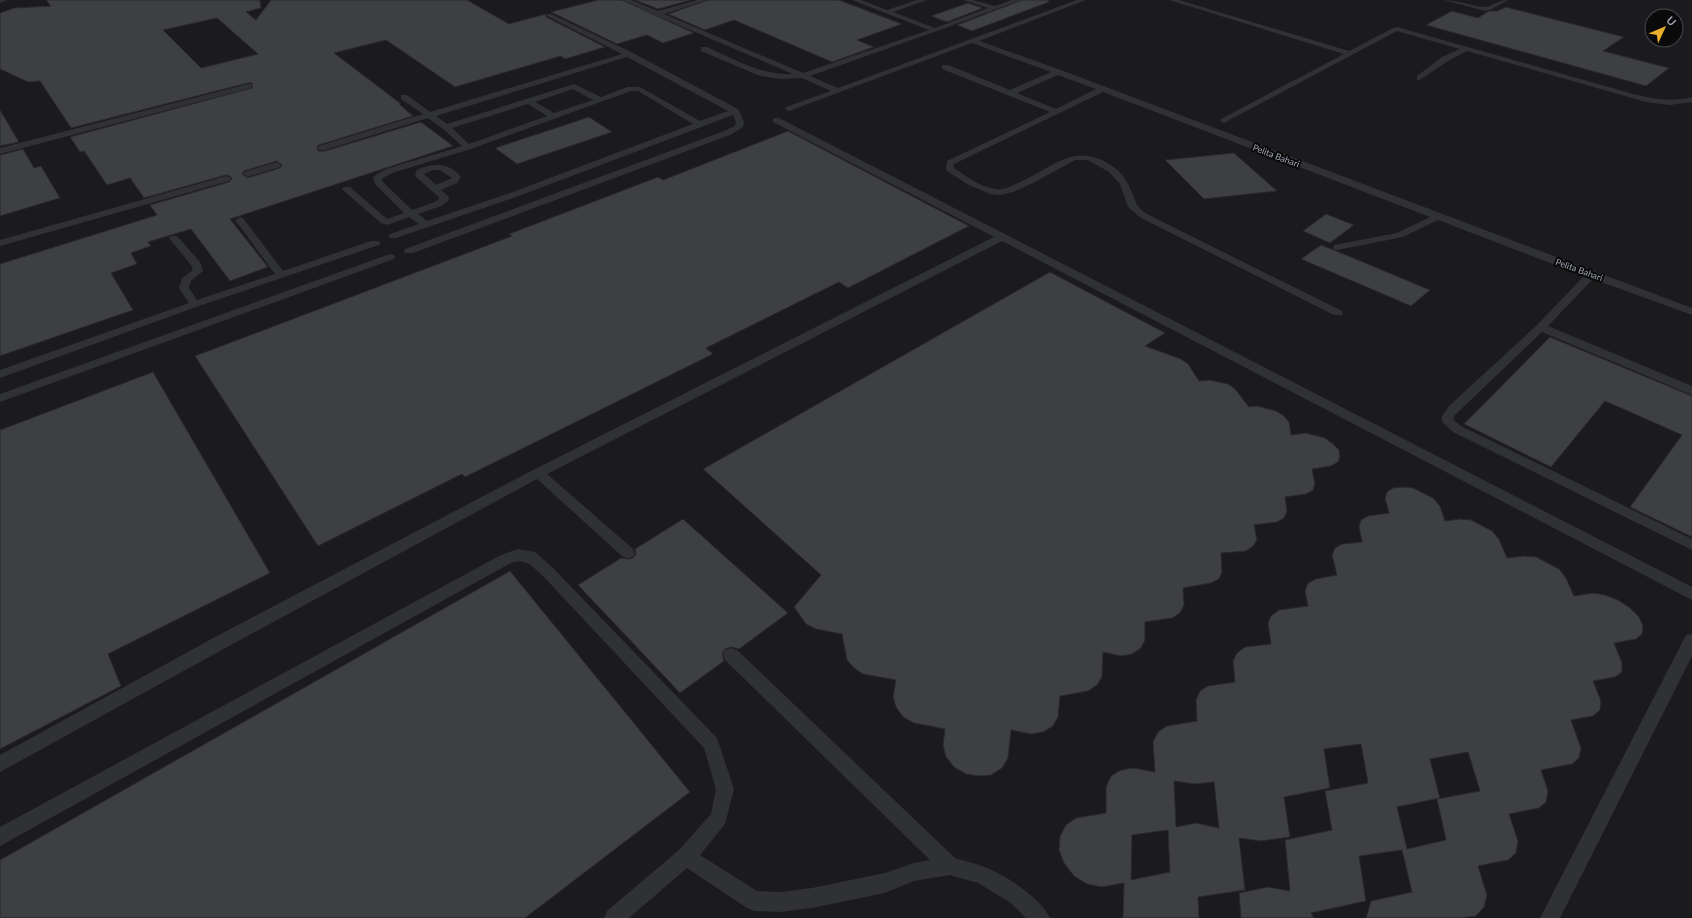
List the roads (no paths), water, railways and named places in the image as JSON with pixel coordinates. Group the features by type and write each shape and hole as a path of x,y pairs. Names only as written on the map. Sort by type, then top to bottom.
{"lane":[{"path":"0,1 4,0"},
{"path":"626,0 838,91"},
{"path":"657,14 704,0"},
{"path":"854,0 935,30"},
{"path":"886,12 924,0"},
{"path":"966,0 994,8"},
{"path":"704,49 763,74 781,77 803,76 1018,0"},
{"path":"788,109 1083,0"},
{"path":"1172,0 1349,53"},
{"path":"1447,0 1485,9 1505,0"},
{"path":"409,251 727,133 739,127 740,122 735,111 628,54 549,16"},
{"path":"1224,121 1349,53 1397,29 1655,101 1671,103 1687,102 1692,99"},
{"name":"Pelita Bahari","path":"972,41 1058,72 1437,217 1692,312"},
{"path":"1420,78 1445,59 1466,49"},
{"path":"322,148 628,54"},
{"path":"945,67 1057,112"},
{"path":"1010,93 1058,72"},
{"path":"0,151 248,86"},
{"path":"446,127 574,86 600,100"},
{"path":"426,225 411,214 378,182 377,178 390,171 468,147 630,89 640,89 699,124"},
{"path":"1103,89 1057,112 964,154 950,163 950,169 954,173 972,183 993,192 1000,192 1010,190 1030,181 1073,158 1090,158 1112,170 1124,183 1133,207 1144,216 1338,313"},
{"path":"404,97 428,116 446,127 468,147"},
{"path":"529,101 552,116"},
{"path":"393,236 513,195 735,111"},
{"path":"776,120 1692,594"},
{"path":"247,174 277,165"},
{"path":"585,167 602,179"},
{"path":"0,243 226,179"},
{"path":"348,189 384,221 392,221 438,204 445,199 435,189"},
{"path":"1338,247 1400,235 1437,217"},
{"path":"240,220 281,275"},
{"path":"0,764 223,641 538,474 1002,237"},
{"path":"174,238 196,264 198,271 186,280 184,288 195,304"},
{"path":"0,374 195,304 375,243"},
{"path":"0,398 390,257"},
{"path":"1591,275 1542,327 1453,409 1448,416 1448,422 1457,429 1692,545"},
{"path":"1542,327 1692,391"},
{"path":"538,474 628,554"},
{"path":"0,837 506,559 518,555 530,556 548,572 712,744 725,789 719,818 686,858 614,918"},
{"path":"1550,918 1692,640"},
{"path":"731,655 950,866"},
{"path":"686,858 754,901 780,902 812,898 885,883 914,872 950,866 982,875 1018,896 1040,918"}]}
